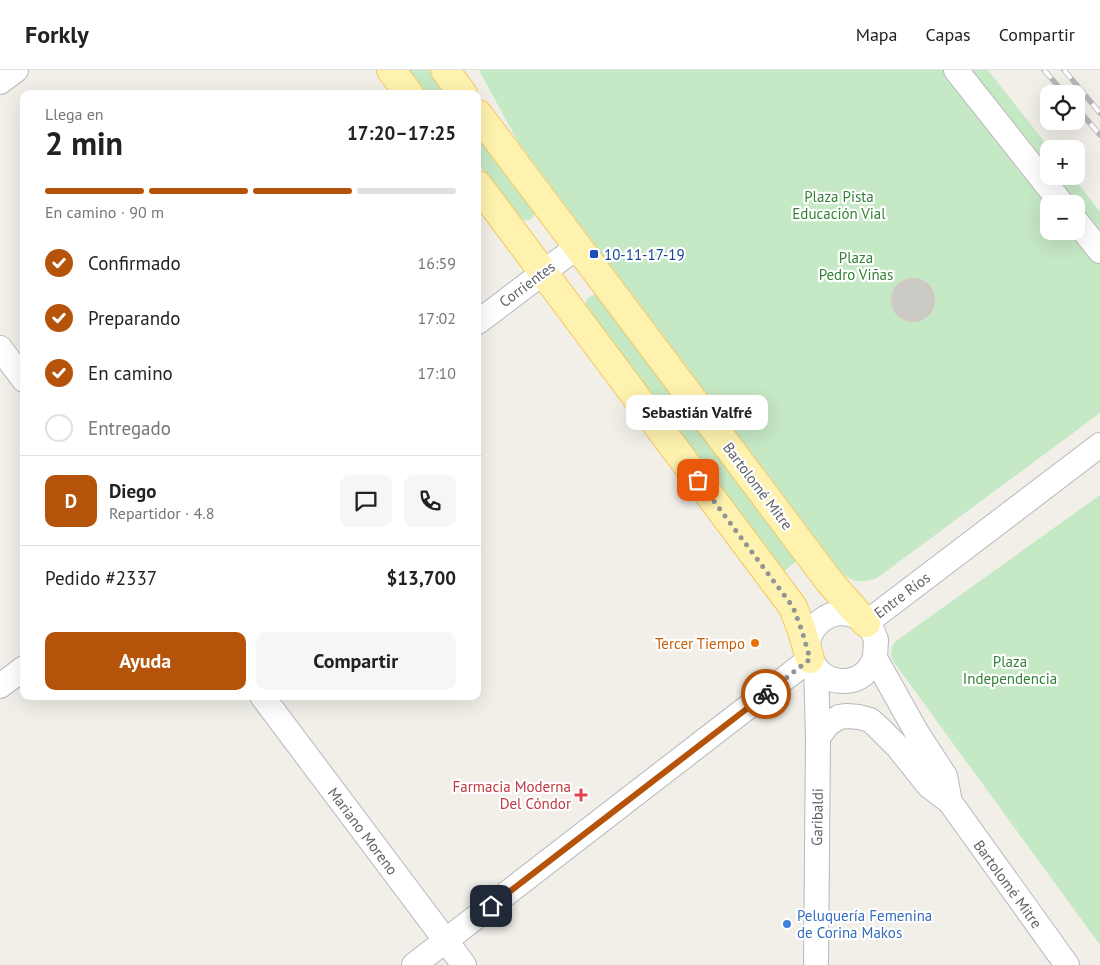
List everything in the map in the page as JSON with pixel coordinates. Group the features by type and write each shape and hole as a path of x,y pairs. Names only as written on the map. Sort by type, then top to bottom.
{"main road":[{"path":"391,70 406,90"},
{"path":"445,70 460,90"},
{"name":"Bartolomé Mitre","path":"481,118 829,581 866,623"},
{"path":"481,189 793,607 813,664"}],"street":[{"path":"0,82 16,70"},
{"path":"463,70 472,90"},
{"path":"956,70 1055,195"},
{"path":"481,107 494,136"},
{"path":"1085,232 1100,251"},
{"name":"Corrientes","path":"481,320 577,247"},
{"path":"0,348 20,375"},
{"name":"Entre Ríos","path":"813,664 808,649 809,640 812,630 823,619 832,614 842,613 851,614 866,623 1100,445"},
{"name":"Bartolomé Mitre","path":"866,623 876,640 875,658 917,733 945,776 950,802"},
{"path":"414,965 813,664 824,676 833,680 843,681 854,679 863,674 871,667 875,658"},
{"name":"Garibaldi","path":"813,664 818,737 816,965"},
{"path":"0,686 20,671"},
{"name":"Mariano Moreno","path":"265,700 464,965"},
{"name":"Bartolomé Mitre","path":"818,737 828,724 839,717 858,717 870,720 878,727 897,746 929,786 950,802 1067,965"}],"green space":[{"path":"408,70 430,70 445,90 422,90"},
{"name":"Plaza Pedro Viñas","path":"479,70 988,70 1043,140 1040,140 1040,185 1079,185 1100,212 1100,413 877,578 858,581 845,576 518,142"},
{"path":"481,137 535,212 529,220 519,218 481,167"},
{"path":"595,295 601,297 798,560 784,571 586,308 587,299"},
{"name":"Plaza Independencia","path":"1100,495 1100,945 893,661 891,653 896,641"}],"building":[{"path":"913,278 925,282 931,288 935,300 931,312 925,318 913,322 901,318 895,312 891,300 895,288 901,282"}],"railway":[{"path":"1044,70 1057,85"},
{"path":"1064,70 1100,113"},
{"path":"1085,118 1100,135"}],"way so far":[{"path":"698,480 793,607 802,631 810,659 766,694"}],"place":[{"name":"10-11-17-19","path":"594,254"},
{"name":"Sebastián Valfré","path":"698,480"},
{"name":"Tercer Tiempo","path":"755,643"},
{"name":"Farmacia Moderna Del Cóndor","path":"581,795"},
{"name":"Peluquería Femenina de Corina Makos","path":"787,924"}],"route":[{"path":"491,906 766,694"}],"park label":[{"name":"Plaza Pista Educación Vial","path":"839,204"}]}
